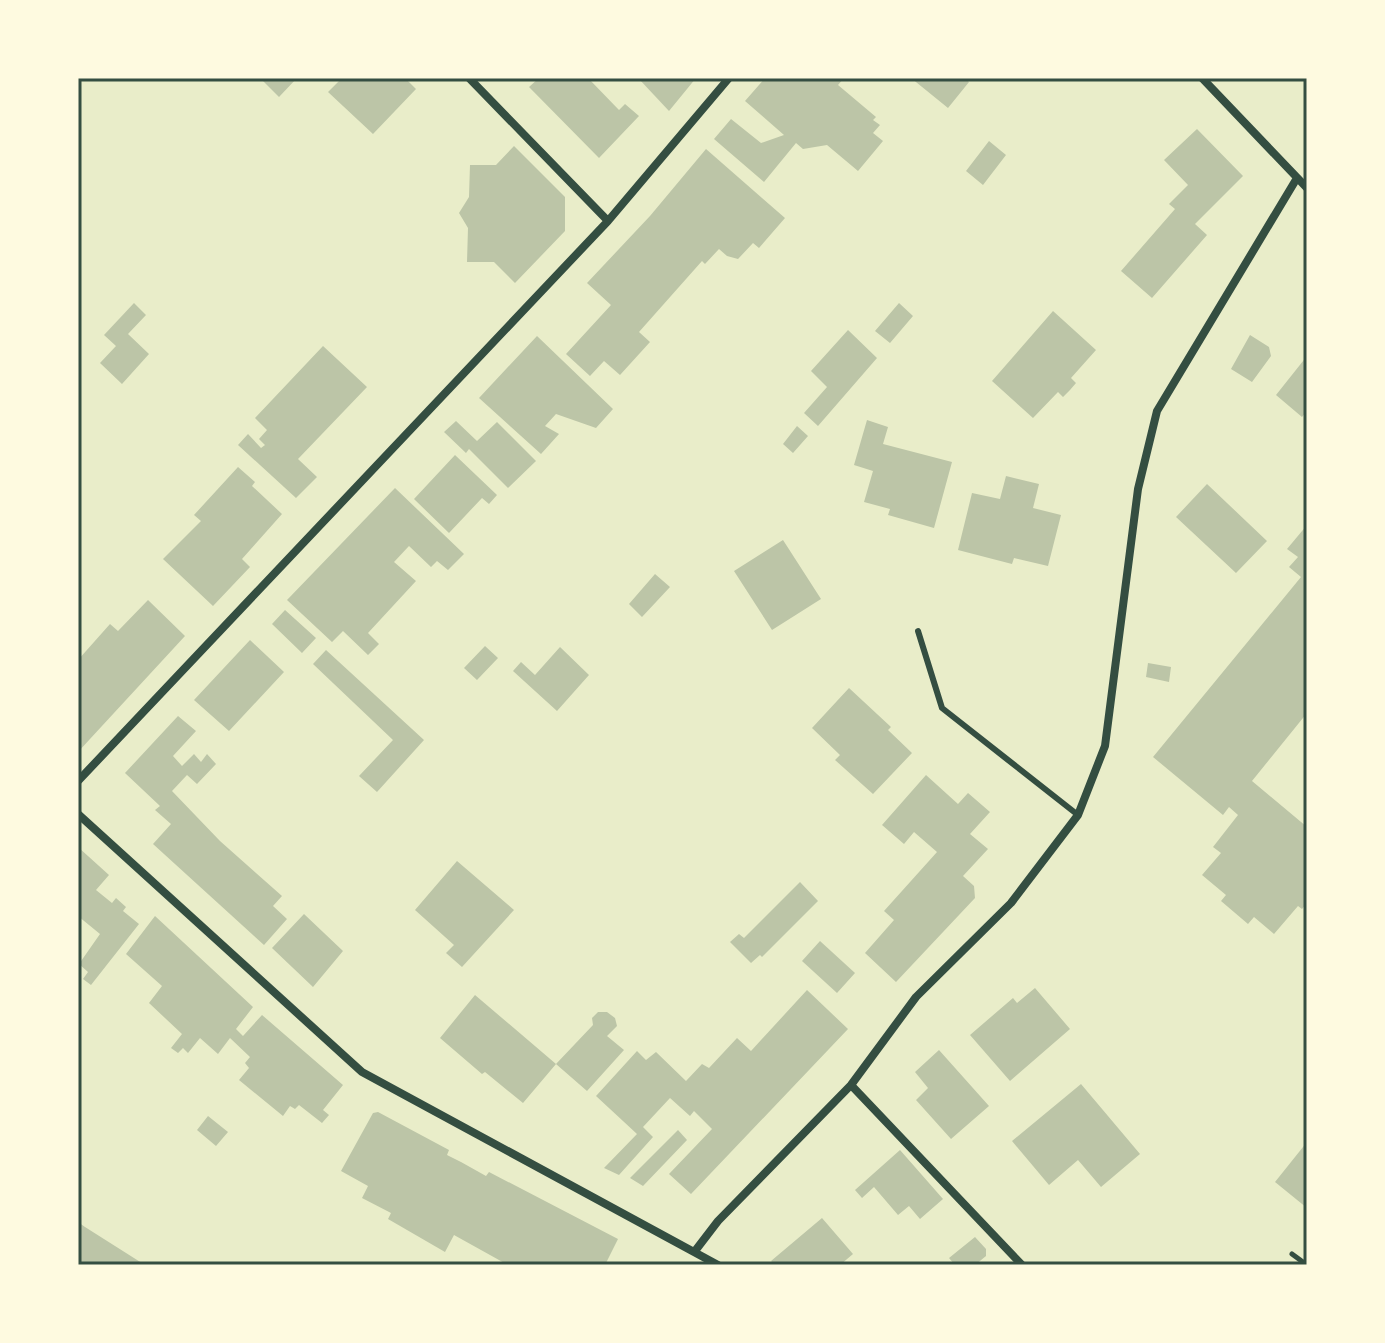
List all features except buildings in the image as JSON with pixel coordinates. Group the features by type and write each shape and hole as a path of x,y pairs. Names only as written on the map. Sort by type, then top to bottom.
{"street":[{"path":"469,78 608,221"},
{"path":"78,781 608,221 729,78"},
{"path":"1202,78 1307,188"},
{"path":"695,1251 718,1221 851,1085 916,997 1011,903 1078,815 1105,746 1138,489 1157,411 1297,178"},
{"path":"78,814 362,1072 718,1265"},
{"path":"851,1085 1022,1265"}],"lane":[{"path":"918,631 942,708 1078,815"}],"path":[{"path":"1292,1254 1307,1265"}]}
